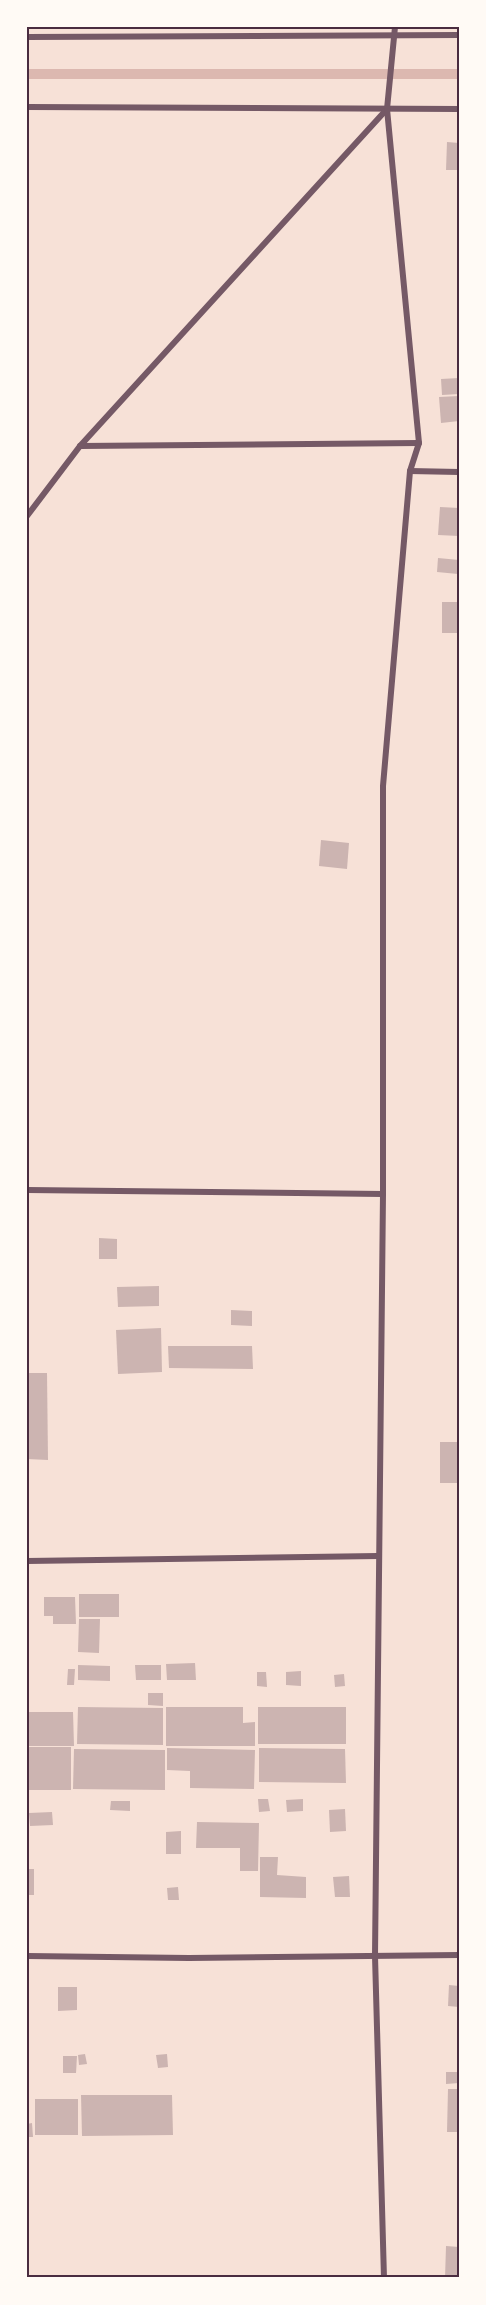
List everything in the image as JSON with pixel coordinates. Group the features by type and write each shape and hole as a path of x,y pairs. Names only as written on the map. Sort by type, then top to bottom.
{"street":[{"path":"384,2278 375,1956 383,1194 383,786 410,471 419,443 387,109 394,27"},
{"path":"27,37 459,35"},
{"path":"27,107 459,109"},
{"path":"27,516 80,446 387,109"},
{"path":"80,446 419,443"},
{"path":"410,471 459,472"},
{"path":"27,1190 383,1194"},
{"path":"27,1561 378,1556"},
{"path":"27,1956 189,1958 459,1955"}],"building":[{"path":"447,142 459,143 459,170 446,170"},
{"path":"459,378 459,394 442,395 441,379"},
{"path":"459,396 459,421 441,423 439,397"},
{"path":"440,507 459,508 459,536 438,535"},
{"path":"438,558 459,560 458,574 437,572"},
{"path":"442,602 459,602 459,633 442,633"},
{"path":"321,840 349,843 347,869 319,866"},
{"path":"99,1238 117,1239 117,1259 99,1259"},
{"path":"159,1286 159,1306 118,1307 117,1287"},
{"path":"231,1310 252,1311 252,1326 231,1325"},
{"path":"161,1328 162,1372 118,1374 116,1330"},
{"path":"168,1346 252,1346 253,1369 169,1368"},
{"path":"27,1373 47,1373 48,1460 27,1459"},
{"path":"440,1442 459,1442 459,1483 440,1483"},
{"path":"79,1594 119,1594 119,1617 79,1617"},
{"path":"44,1597 75,1597 76,1624 53,1624 53,1616 44,1616"},
{"path":"79,1619 100,1619 99,1653 78,1652"},
{"path":"195,1663 196,1680 167,1680 166,1664"},
{"path":"78,1665 110,1666 110,1681 78,1680"},
{"path":"135,1665 161,1665 161,1680 136,1680"},
{"path":"68,1669 75,1669 74,1685 67,1685"},
{"path":"301,1671 301,1686 286,1685 286,1672"},
{"path":"257,1672 266,1672 267,1687 257,1686"},
{"path":"344,1674 345,1686 335,1687 334,1675"},
{"path":"148,1693 163,1693 163,1706 148,1705"},
{"path":"78,1707 163,1708 163,1745 77,1744"},
{"path":"166,1707 243,1707 243,1723 255,1722 255,1746 166,1746"},
{"path":"258,1707 346,1707 346,1744 258,1744"},
{"path":"27,1712 73,1712 74,1746 27,1746"},
{"path":"27,1747 71,1747 71,1790 27,1790"},
{"path":"167,1748 255,1750 254,1789 190,1788 190,1771 167,1770"},
{"path":"259,1748 345,1749 346,1783 259,1782"},
{"path":"74,1749 165,1750 165,1790 73,1789"},
{"path":"258,1799 268,1799 270,1811 259,1812"},
{"path":"303,1799 303,1811 287,1812 286,1800"},
{"path":"111,1801 130,1801 130,1811 110,1810"},
{"path":"345,1809 346,1831 330,1832 329,1810"},
{"path":"52,1812 53,1825 30,1826 29,1813"},
{"path":"197,1822 259,1823 258,1871 240,1871 240,1848 196,1848"},
{"path":"181,1831 181,1854 166,1854 166,1832"},
{"path":"260,1857 278,1857 277,1875 306,1877 306,1898 260,1897"},
{"path":"27,1869 34,1869 34,1895 27,1895"},
{"path":"349,1876 350,1897 335,1897 333,1877"},
{"path":"178,1887 179,1900 168,1900 167,1888"},
{"path":"449,1985 459,1986 459,2007 448,2006"},
{"path":"58,1987 77,1987 77,2010 58,2011"},
{"path":"85,2054 87,2064 79,2065 78,2055"},
{"path":"167,2054 168,2067 158,2068 156,2055"},
{"path":"63,2056 77,2056 76,2073 63,2073"},
{"path":"446,2072 459,2072 459,2083 446,2084"},
{"path":"448,2089 459,2089 459,2132 447,2132"},
{"path":"81,2095 172,2095 173,2135 82,2136"},
{"path":"35,2099 78,2099 78,2135 35,2135"},
{"path":"32,2123 33,2137 27,2137 27,2124"},
{"path":"446,2246 459,2247 459,2278 445,2278"}],"waterway":[{"path":"27,74 459,74"}]}
